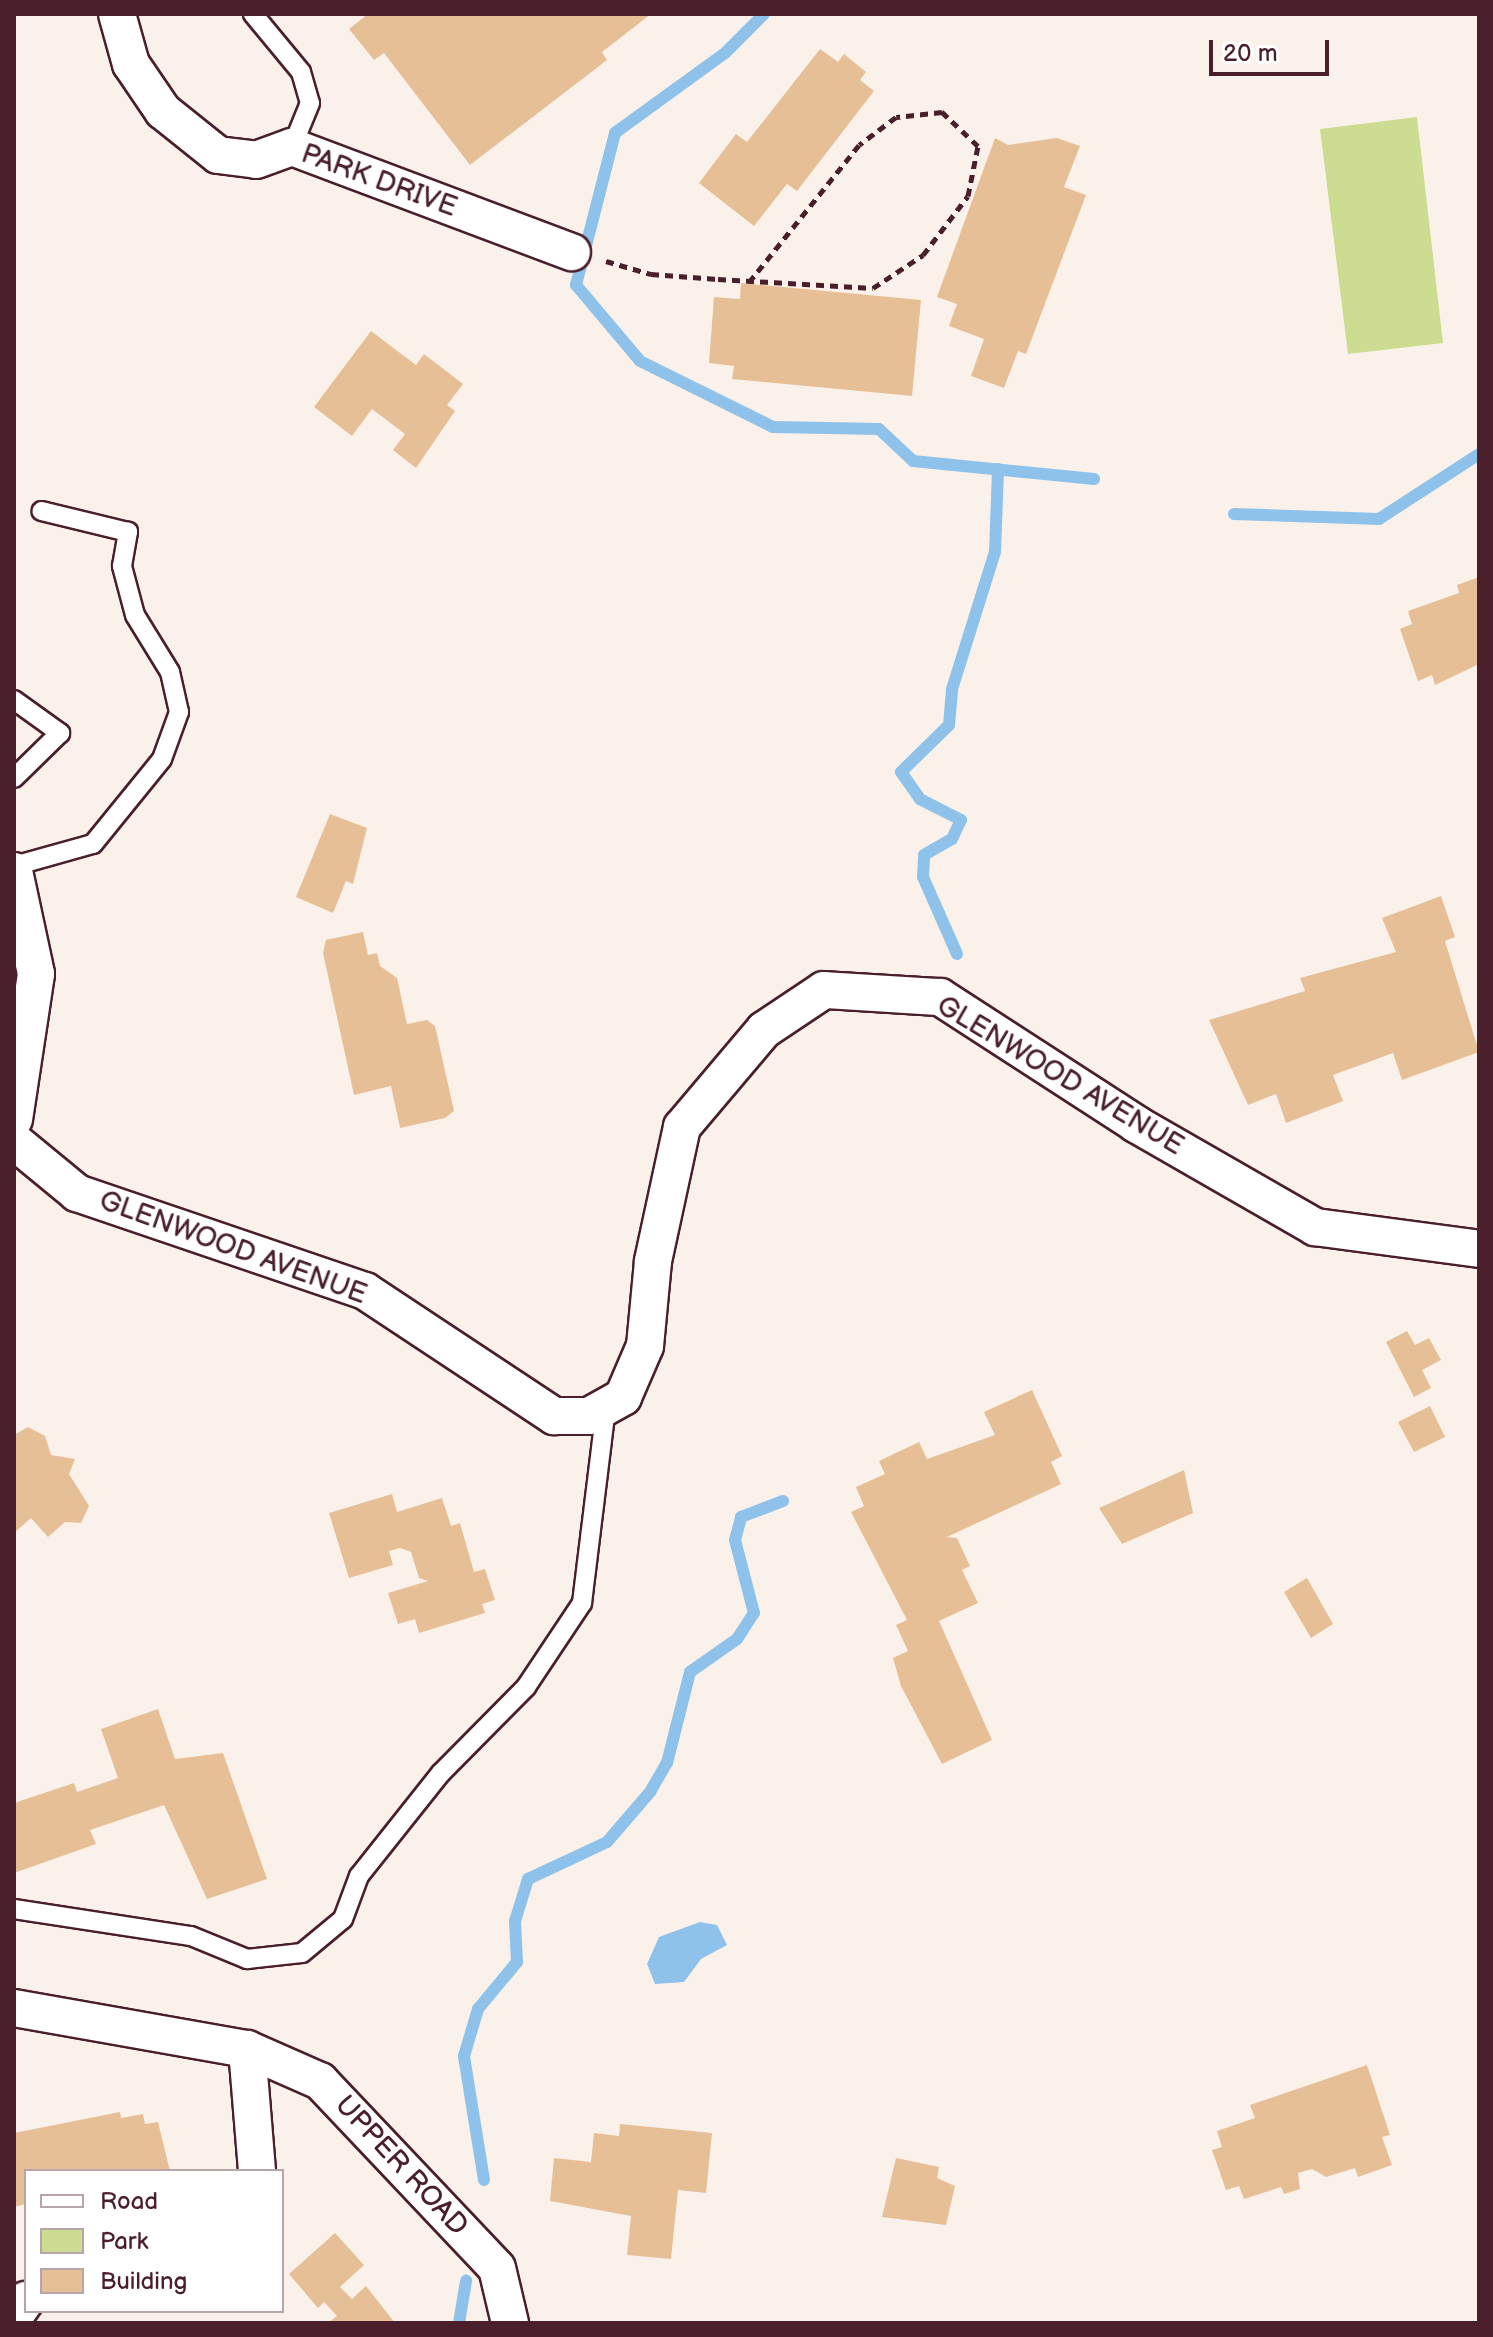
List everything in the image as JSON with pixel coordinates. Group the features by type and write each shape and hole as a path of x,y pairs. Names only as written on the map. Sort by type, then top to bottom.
{"street":[{"name":"PARK DRIVE","path":"117,14 131,64 163,111 218,155 256,160 292,147 572,252"},
{"path":"14,868 36,974 14,1119"},
{"name":"GLENWOOD AVENUE","path":"14,1141 77,1193 365,1291 554,1416 589,1416 623,1397 645,1346 653,1261 682,1127 764,1030 824,990 940,997 1136,1124 1315,1227 1479,1249"},
{"name":"UPPER ROAD","path":"14,2008 247,2049 320,2081 497,2268 510,2323"},
{"path":"247,2049 257,2169"}],"lane":[{"path":"253,14 301,72 310,103 292,147"},
{"path":"14,868 93,844 162,759 179,712 170,672 135,615 122,566 128,532 41,511"},
{"path":"14,700 60,733 14,778"},
{"path":"14,1909 191,1936 247,1959 302,1953 343,1919 359,1876 441,1773 526,1687 582,1603 606,1407"}],"path":[{"path":"610,262 651,274 750,281 873,288 923,255 968,196 978,146 942,112 896,117 859,145 750,281"}],"green space":[{"path":"1417,117 1443,343 1348,354 1320,129"}],"water":[{"path":"700,1922 717,1925 727,1945 701,1959 684,1982 655,1984 647,1964 659,1937"}],"building":[{"path":"368,14 651,14 602,52 607,60 470,165 384,53 374,60 349,29"},
{"path":"820,49 838,62 844,54 866,72 860,80 874,91 797,191 787,184 754,226 699,183 736,134 747,142"},
{"path":"995,138 1008,145 1057,138 1080,146 1064,187 1086,195 1026,354 1018,351 1004,388 971,376 984,339 949,326 957,304 937,297"},
{"path":"741,283 921,300 912,396 732,379 734,366 709,363 714,297 740,299"},
{"path":"371,331 416,365 424,354 463,384 447,405 455,411 416,468 393,450 405,434 372,409 352,436 314,407"},
{"path":"1479,577 1479,664 1435,685 1432,675 1418,681 1400,629 1412,624 1408,611 1459,593 1457,585"},
{"path":"330,814 367,828 353,884 346,881 333,913 296,897"},
{"path":"1441,896 1455,937 1445,941 1479,1052 1402,1080 1393,1053 1333,1075 1343,1101 1286,1123 1276,1094 1248,1105 1209,1020 1305,991 1300,978 1396,952 1382,918"},
{"path":"363,932 368,955 377,953 380,966 397,978 407,1024 427,1020 435,1026 454,1111 445,1118 400,1128 391,1086 354,1095 323,953 326,940"},
{"path":"1407,1331 1415,1345 1429,1338 1441,1360 1422,1370 1431,1388 1414,1397 1386,1342"},
{"path":"1032,1390 1062,1456 1051,1462 1061,1484 947,1537 957,1538 970,1566 962,1570 978,1603 939,1621 992,1740 942,1764 901,1686 893,1658 908,1651 896,1625 907,1620 851,1512 864,1506 856,1487 885,1474 879,1461 919,1442 927,1459 995,1435 984,1412"},
{"path":"1430,1406 1445,1437 1414,1452 1398,1422"},
{"path":"28,1427 45,1436 51,1455 75,1459 69,1474 89,1506 81,1523 65,1522 48,1537 31,1518 14,1533 14,1435"},
{"path":"1184,1470 1193,1513 1122,1544 1099,1508"},
{"path":"392,1494 397,1512 442,1498 451,1526 460,1523 474,1572 485,1569 495,1600 482,1604 485,1613 419,1633 415,1619 398,1624 388,1593 428,1581 419,1578 411,1552 400,1548 389,1551 393,1565 349,1578 329,1513"},
{"path":"1307,1578 1333,1624 1311,1638 1284,1592"},
{"path":"158,1709 175,1759 223,1753 267,1879 207,1899 164,1805 90,1830 96,1844 14,1873 14,1803 74,1783 77,1792 118,1778 101,1729"},
{"path":"1367,2065 1390,2135 1382,2137 1392,2165 1358,2177 1355,2168 1326,2177 1312,2169 1298,2173 1300,2189 1284,2194 1281,2187 1244,2199 1239,2186 1226,2190 1212,2150 1222,2147 1217,2131 1255,2118 1250,2105"},
{"path":"120,2112 121,2118 143,2114 145,2124 158,2122 170,2169 24,2169 24,2204 14,2207 14,2133"},
{"path":"620,2124 712,2133 706,2193 678,2190 671,2259 627,2255 631,2216 550,2201 554,2158 591,2162 594,2133 619,2136"},
{"path":"896,2158 939,2167 937,2178 955,2186 946,2225 882,2217"},
{"path":"335,2233 364,2265 340,2287 352,2299 366,2286 395,2323 328,2323 337,2316 324,2302 318,2308 289,2274"}],"waterway":[{"path":"764,14 725,53 615,133 576,285 640,361 773,427 879,429 913,461 1094,479"},
{"path":"1234,514 1379,519 1479,454"},
{"path":"957,954 923,877 924,855 952,839 961,820 920,799 901,772 949,725 952,689 995,552 998,469"},
{"path":"484,2180 464,2056 478,2009 517,1962 515,1921 528,1879 607,1842 650,1792 667,1763 690,1672 737,1639 754,1613 735,1540 741,1517 783,1501"},
{"path":"459,2323 466,2281"}]}
